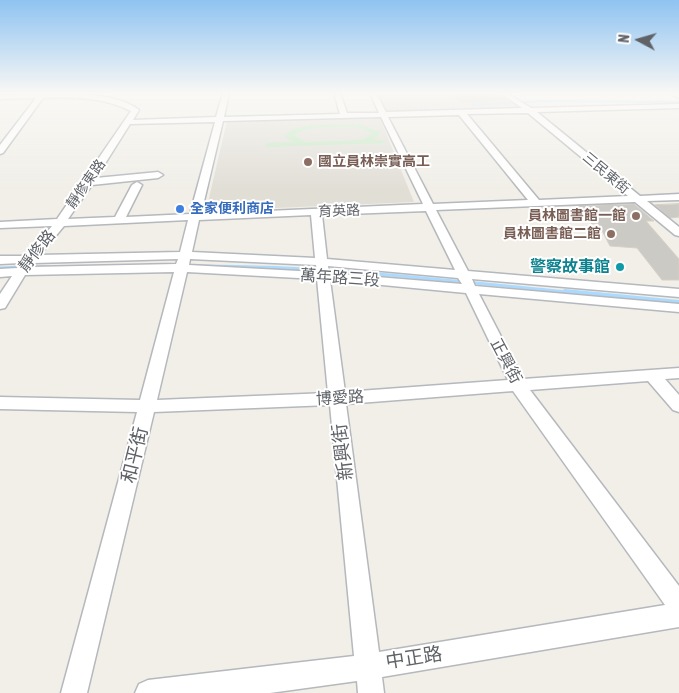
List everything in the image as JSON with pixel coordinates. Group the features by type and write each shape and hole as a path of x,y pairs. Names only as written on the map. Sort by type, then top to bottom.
{"street":[{"path":"0,151 19,125"},
{"name":"靜修東路","path":"60,223 126,125"},
{"name":"和平街","path":"74,693 182,262 219,125"},
{"name":"正興街","path":"388,125 519,386 679,606"},
{"path":"472,125 536,203"},
{"name":"三民東街","path":"548,125 679,233"},
{"path":"89,182 158,175"},
{"path":"119,220 137,185"},
{"name":"育英路","path":"0,225 679,197"},
{"name":"新興街","path":"316,212 371,693"},
{"name":"靜修路","path":"0,305 21,271 60,223"},
{"name":"萬年路三段","path":"0,260 182,262 323,269 466,282 679,308"},
{"name":"萬年路三段","path":"0,273 182,262"},
{"name":"萬年路三段","path":"466,282 679,293"},
{"name":"博愛路","path":"0,403 147,406 337,398 679,373"},
{"path":"652,375 679,406"},
{"name":"中正路","path":"148,693 213,687 368,666 679,615"}],"shaded area":[{"name":"國立員林崇實高工","path":"226,125 383,125 414,202 206,211"}],"green space":[{"path":"362,125 381,132 374,140 384,140 386,143 266,147 266,143 293,142 285,137 296,128 306,126","holes":["356,127 372,133 366,138 359,140 306,142 295,136 305,130"]}],"building":[{"path":"634,204 654,221 646,221 679,259 679,280 662,280 637,248 610,246 598,223 592,224 575,206"},
{"path":"679,204 679,217 670,218 655,205"}],"waterway":[{"path":"200,266 342,271 578,293"},
{"path":"0,268 21,267"},
{"path":"28,267 46,267"},
{"path":"565,291 679,302"}],"place":[{"name":"國立員林崇實高工","path":"308,162"},
{"name":"全家便利商店","path":"180,209"},
{"name":"員林圖書館一館","path":"636,216"},
{"name":"員林圖書館二館","path":"611,234"},
{"name":"警察故事館","path":"620,267"}]}
